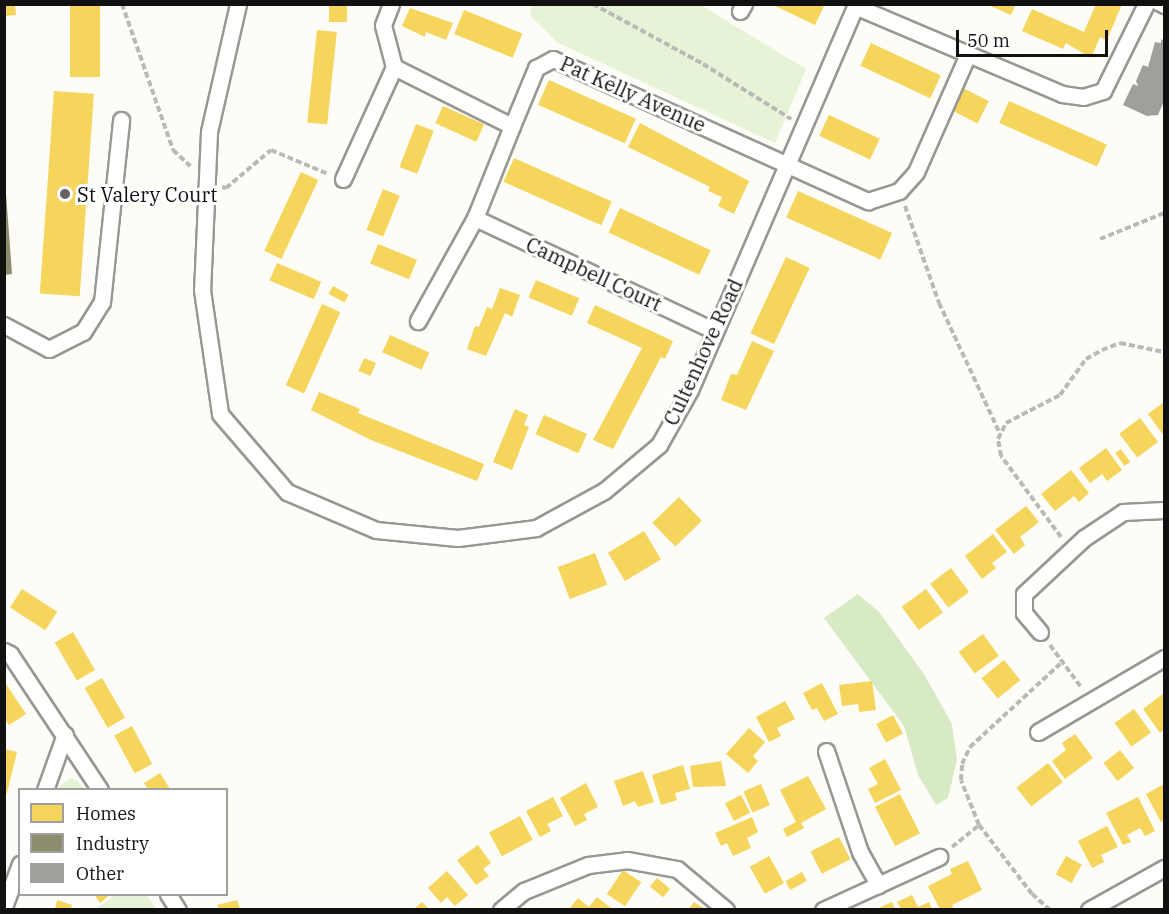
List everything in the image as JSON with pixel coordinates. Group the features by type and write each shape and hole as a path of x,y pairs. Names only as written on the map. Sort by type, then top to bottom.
{"street":[{"name":"Cultenhove Road","path":"238,4 209,132 202,290 220,414 286,492 376,531 458,538 536,528 604,491 659,445 690,390 713,330 789,162 855,5"},
{"path":"343,179 394,67 383,25 391,4"},
{"path":"855,5 1062,94 1083,97 1103,91 1146,4"},
{"path":"789,162 868,201 899,191 916,172 968,54"},
{"name":"Pat Kelly Avenue","path":"512,126 536,68 553,59 789,162"},
{"path":"394,67 512,126 475,218 418,321"},
{"path":"4,325 49,349 83,332 102,302 121,120"},
{"name":"Campbell Court","path":"475,218 713,330"},
{"path":"1040,632 1024,613 1024,594 1070,550 1123,512 1164,510"},
{"path":"4,651 10,654 99,788"},
{"path":"1038,732 1164,658"},
{"path":"45,788 64,734"},
{"path":"826,751 861,852 878,885"},
{"path":"823,909 939,857"},
{"path":"501,909 524,891 588,865 627,860 677,869 726,909"},
{"path":"1089,909 1164,868"},
{"path":"4,907 18,869"},
{"path":"169,896 178,909"}],"lane":[{"path":"1154,4 1164,9"}],"path":[{"path":"593,4 703,64 804,127"},
{"path":"899,191 939,303 1000,435 1001,456 1009,471 1070,550"},
{"path":"1100,238 1164,213"},
{"path":"1000,435 1006,423 1060,395 1086,359 1102,350 1120,343 1164,352"},
{"path":"1040,632 1091,701"},
{"path":"1050,909 1032,894 979,825 961,780 970,747 1062,662"},
{"path":"939,857 979,825"}],"green space":[{"path":"532,5 701,5 806,69 775,143 558,43 530,16"},
{"path":"858,594 879,612 924,674 952,724 957,760 948,798 936,805 918,775 904,726 824,618"},
{"path":"70,778 78,781 82,788 58,788"},
{"path":"114,896 148,896 156,909 95,909"}],"building: Homes":[{"path":"4,4 15,4 16,15 4,16"},
{"path":"70,4 100,4 100,77 70,77"},
{"path":"329,4 347,4 347,22 329,22"},
{"path":"771,4 825,4 815,25"},
{"path":"986,4 1016,4 1011,15"},
{"path":"1096,4 1122,4 1107,40 1100,37 1091,58 1066,43 1063,49 1022,31 1032,9 1084,32"},
{"path":"410,8 453,23 446,40 426,32 425,37 402,26"},
{"path":"464,10 522,34 513,58 454,34"},
{"path":"317,30 337,32 327,125 307,122"},
{"path":"871,43 941,76 930,98 860,66"},
{"path":"549,80 636,119 625,143 538,105"},
{"path":"963,88 989,101 977,123 952,110"},
{"name":"St Valery Court","path":"54,91 94,94 80,296 40,294"},
{"path":"1009,101 1107,145 1097,166 999,123"},
{"path":"443,106 484,124 476,142 435,123"},
{"path":"829,115 880,139 870,160 819,136"},
{"path":"640,123 749,181 734,214 718,206 722,197 708,191 710,187 628,147"},
{"path":"416,124 434,131 417,174 400,167"},
{"path":"514,158 612,202 601,225 503,182"},
{"path":"301,172 318,180 281,259 264,251"},
{"path":"383,189 400,196 383,237 367,230"},
{"path":"798,191 892,233 880,259 786,217"},
{"path":"620,208 711,250 699,275 609,232"},
{"path":"378,244 417,260 409,279 370,263"},
{"path":"786,257 810,268 774,344 751,333"},
{"path":"277,263 321,282 314,299 270,280"},
{"path":"536,280 579,298 572,316 529,297"},
{"path":"333,286 349,295 344,303 329,294"},
{"path":"500,288 520,295 512,317 505,313 486,356 467,349 475,326 479,327 487,307 492,309"},
{"path":"322,304 340,312 304,393 286,385"},
{"path":"595,305 673,341 665,359 661,357 613,449 593,440 642,348 587,323"},
{"path":"390,335 429,352 422,370 382,352"},
{"path":"752,341 774,351 746,410 721,400 731,374 737,375"},
{"path":"364,358 376,363 370,376 359,371"},
{"path":"319,392 360,409 358,413 484,464 477,481 371,440 311,410"},
{"path":"1164,402 1164,436 1148,414"},
{"path":"515,409 528,415 524,425 529,427 512,470 493,462"},
{"path":"544,415 587,434 578,453 535,434"},
{"path":"1140,418 1158,442 1137,458 1119,434"},
{"path":"1106,448 1122,470 1107,481 1102,474 1090,483 1079,468"},
{"path":"1121,449 1130,462 1124,466 1115,453"},
{"path":"1071,470 1089,493 1079,502 1074,496 1055,511 1041,494"},
{"path":"679,497 702,521 675,546 652,523"},
{"path":"1026,506 1039,522 1020,537 1025,545 1014,554 995,530"},
{"path":"644,531 661,559 625,581 608,553"},
{"path":"993,534 1007,552 992,563 996,568 982,579 965,556"},
{"path":"595,553 607,585 570,599 558,567"},
{"path":"951,568 969,592 948,608 930,584"},
{"path":"22,589 57,612 45,630 10,607"},
{"path":"926,589 943,612 919,630 902,607"},
{"path":"73,632 95,670 77,681 55,642"},
{"path":"983,634 999,656 975,673 959,652"},
{"path":"1004,660 1020,680 998,698 981,678"},
{"path":"102,678 125,718 108,728 85,688"},
{"path":"4,681 26,714 9,725 4,718"},
{"path":"872,681 876,710 859,712 858,704 842,706 839,685"},
{"path":"822,683 838,714 824,721 817,708 812,710 803,693"},
{"path":"1164,693 1164,729 1160,733 1143,709"},
{"path":"785,701 795,719 777,728 781,736 769,742 756,717"},
{"path":"1134,709 1151,732 1132,747 1115,723"},
{"path":"893,715 903,734 886,742 876,724"},
{"path":"132,726 152,764 135,773 114,735"},
{"path":"749,728 765,742 753,756 758,761 748,773 726,754"},
{"path":"1075,734 1093,758 1065,779 1052,761 1066,750 1062,743"},
{"path":"4,749 17,752 7,793 4,793"},
{"path":"1120,750 1134,768 1118,781 1103,763"},
{"path":"885,759 901,790 875,803 868,789 878,784 869,768"},
{"path":"721,761 726,786 693,787 690,766"},
{"path":"1048,763 1063,782 1031,807 1016,788"},
{"path":"683,765 690,789 675,793 677,800 661,805 652,775"},
{"path":"643,771 654,802 638,807 635,801 623,806 614,781"},
{"path":"160,773 169,788 147,788 144,783"},
{"path":"808,776 826,809 801,823 804,828 787,837 783,829 796,822 780,790"},
{"path":"586,783 598,807 584,814 587,820 575,826 560,798"},
{"path":"761,784 770,805 752,813 744,791"},
{"path":"1164,784 1164,820 1161,822 1146,794"},
{"path":"900,794 920,833 895,846 875,807"},
{"path":"741,795 750,813 734,821 725,803"},
{"path":"553,797 563,816 547,824 551,831 540,837 526,811"},
{"path":"1138,797 1155,831 1145,836 1140,828 1127,835 1131,842 1123,845 1106,813"},
{"path":"520,816 533,840 502,856 489,832"},
{"path":"752,817 758,832 747,838 751,848 733,856 727,843 721,846 715,833"},
{"path":"1107,826 1118,847 1101,855 1104,862 1092,868 1078,841"},
{"path":"839,837 850,859 822,874 810,852"},
{"path":"478,845 491,863 483,869 489,876 476,885 457,860"},
{"path":"769,856 784,883 765,894 750,867"},
{"path":"1066,856 1082,865 1072,883 1056,874"},
{"path":"968,861 982,890 952,905 954,909 940,909 928,886 952,874 950,869"},
{"path":"623,870 641,882 625,906 607,894"},
{"path":"447,871 468,895 455,906 447,897 441,903 428,888"},
{"path":"802,872 807,881 790,890 785,881"},
{"path":"657,878 670,889 663,897 650,886"},
{"path":"912,895 918,907 929,902 932,909 901,909 897,902"},
{"path":"95,896 109,896 100,903"},
{"path":"597,897 612,909 569,909 578,898 589,907"},
{"path":"57,900 72,905 71,909 55,909"},
{"path":"237,900 240,909 219,909 217,905"},
{"path":"422,902 429,909 414,909"},
{"path":"694,902 705,909 689,909"},
{"path":"892,902 895,909 879,908"}],"building: Industry":[{"path":"4,166 12,274 4,275"}],"building: Other":[{"path":"1161,39 1164,41 1164,101 1158,115 1147,116 1123,105 1133,84 1138,86 1136,81 1143,65 1148,67 1155,42 1161,43"}],"place":[{"name":"St Valery Court","path":"65,194"}]}
